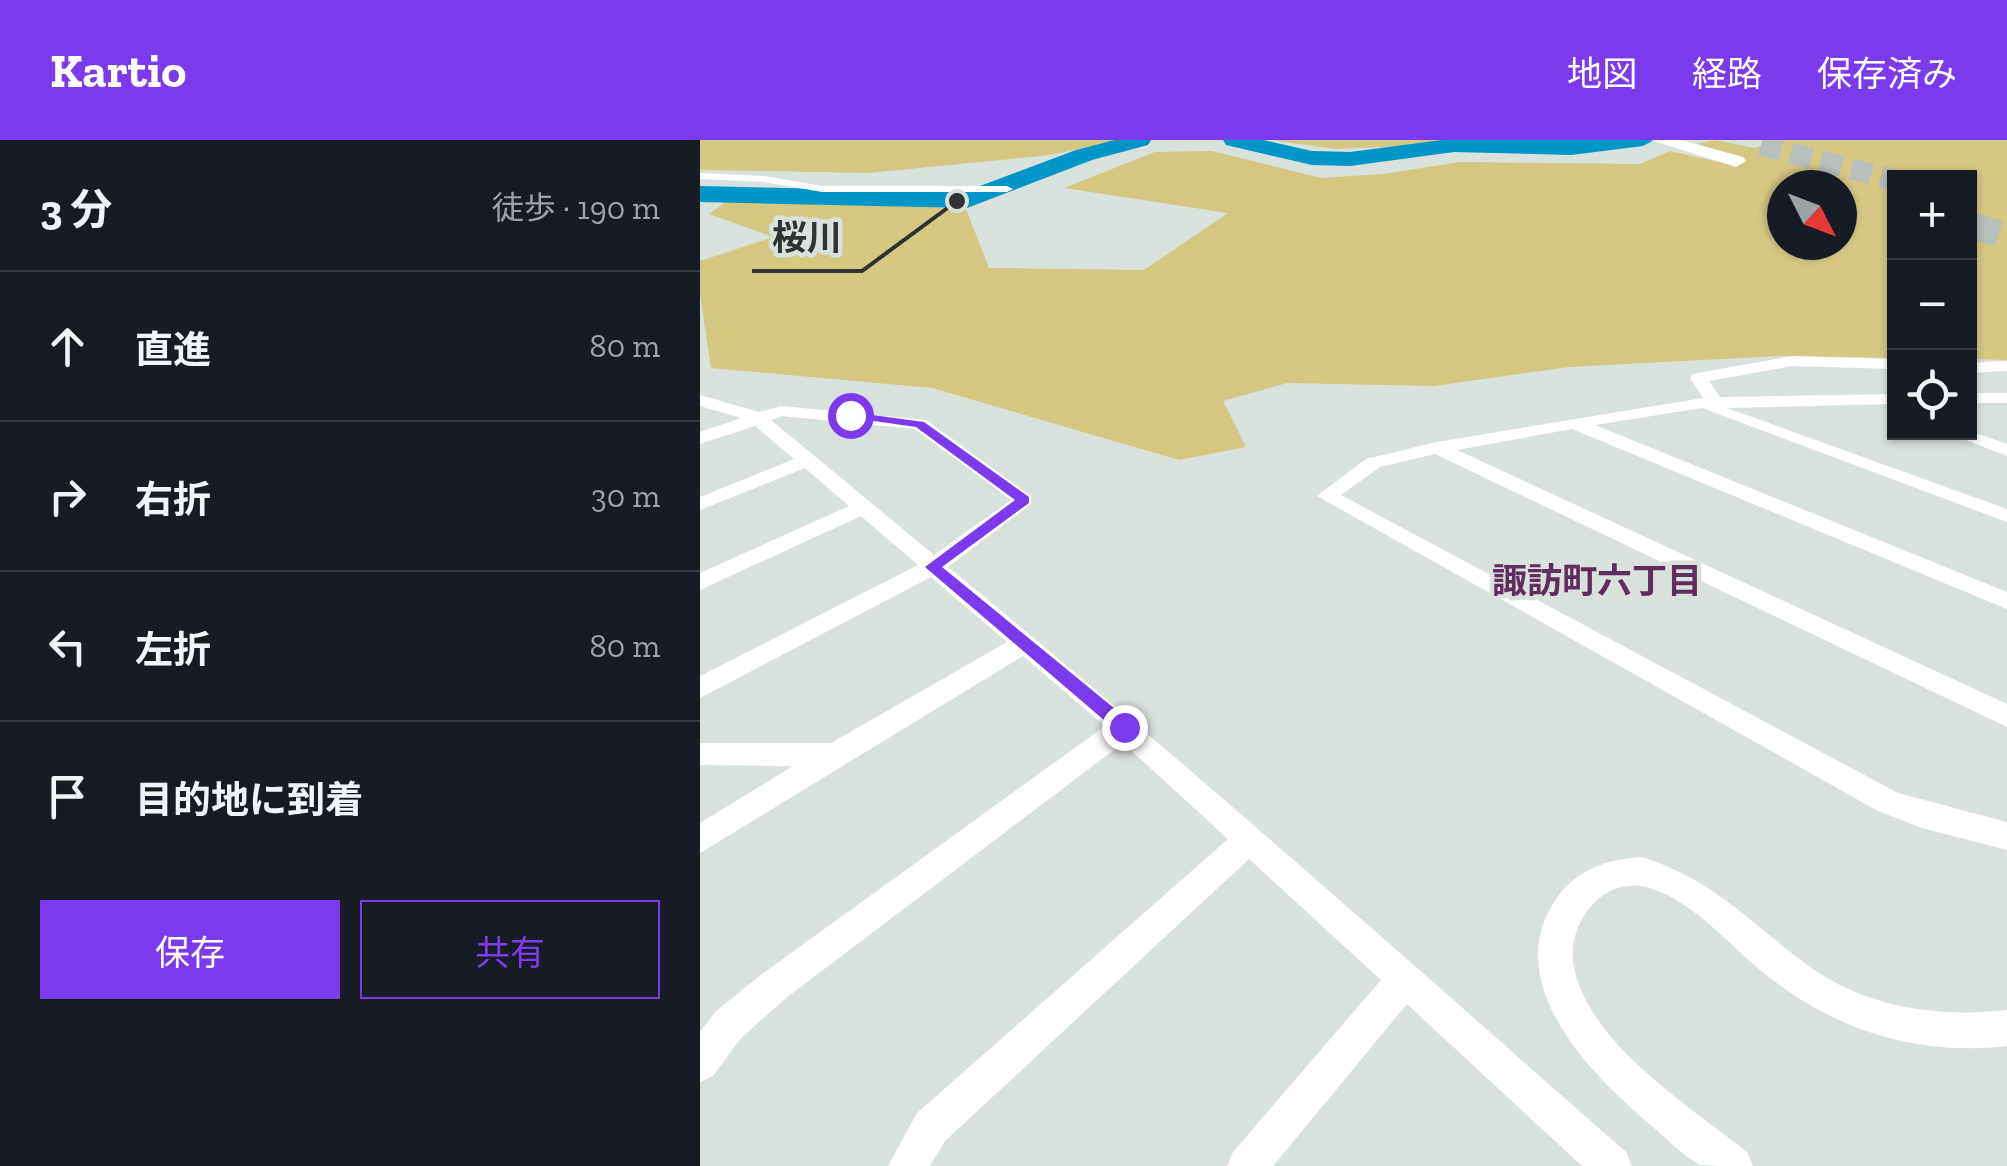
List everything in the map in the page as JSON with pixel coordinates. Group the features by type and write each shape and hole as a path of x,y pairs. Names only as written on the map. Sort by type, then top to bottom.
{"highway":[{"path":"1660,140 1731,159"}],"street":[{"path":"700,176 764,179 822,189 1007,190"},
{"path":"1706,402 1698,378 1792,361 1887,364"},
{"path":"1977,368 2007,366"},
{"path":"1977,398 2007,398"},
{"path":"1887,399 1706,402 1574,423 1373,463 1327,496 1888,802 1922,815 2007,836"},
{"path":"700,400 756,417 1124,727 1609,1165"},
{"path":"1856,400 1887,410"},
{"path":"1706,402 2007,516"},
{"path":"700,438 782,411 920,424 1024,500 933,567 700,688"},
{"path":"1574,423 2007,601"},
{"path":"1977,440 2007,450"},
{"path":"1437,448 2007,716"},
{"path":"700,504 805,460"},
{"path":"700,582 862,508"},
{"path":"700,839 1025,644"},
{"path":"700,1064 728,1025 774,986 1124,727"},
{"path":"700,754 836,755"},
{"path":"908,1166 931,1127 1250,839"},
{"path":"1733,1166 1601,1053 1556,979 1554,934 1570,904 1597,878 1638,870 1671,878 1814,991 1867,1016 1911,1030 1972,1033 2007,1028"},
{"path":"1247,1166 1406,978"}],"shaded area":[{"path":"700,140 1121,140 1050,155 869,173 700,170"},
{"path":"1270,140 1559,140 1336,149"},
{"path":"1716,140 1755,148 1770,143 1764,140 2007,140 2007,360 1977,359 1977,170 1887,170 1887,358 1779,356 1569,367 1434,386 1287,383 1223,401 1246,447 1179,460 932,388 711,368 700,294 700,261 773,237 709,214 734,196 966,209 989,268 1144,270 1228,213 1064,188 1155,152 1212,151 1321,178 1383,174 1460,162 1640,164 1670,151 1728,164 1738,157 1696,144"}],"waterway":[{"path":"700,194 967,200 1084,155 1140,140"},
{"path":"1234,140 1312,158 1350,159 1454,145 1571,148 1643,140"}],"tunnel":[{"path":"1761,145 1887,178"},
{"path":"1977,227 1983,229"},
{"path":"1977,227 2007,236"}],"place":[{"name":"桜川","path":"957,201"}],"district":[{"name":"諏訪町六丁目","path":"1597,581"}],"route":[{"path":"850,415 920,424 1024,500 933,567 1124,727"}]}
